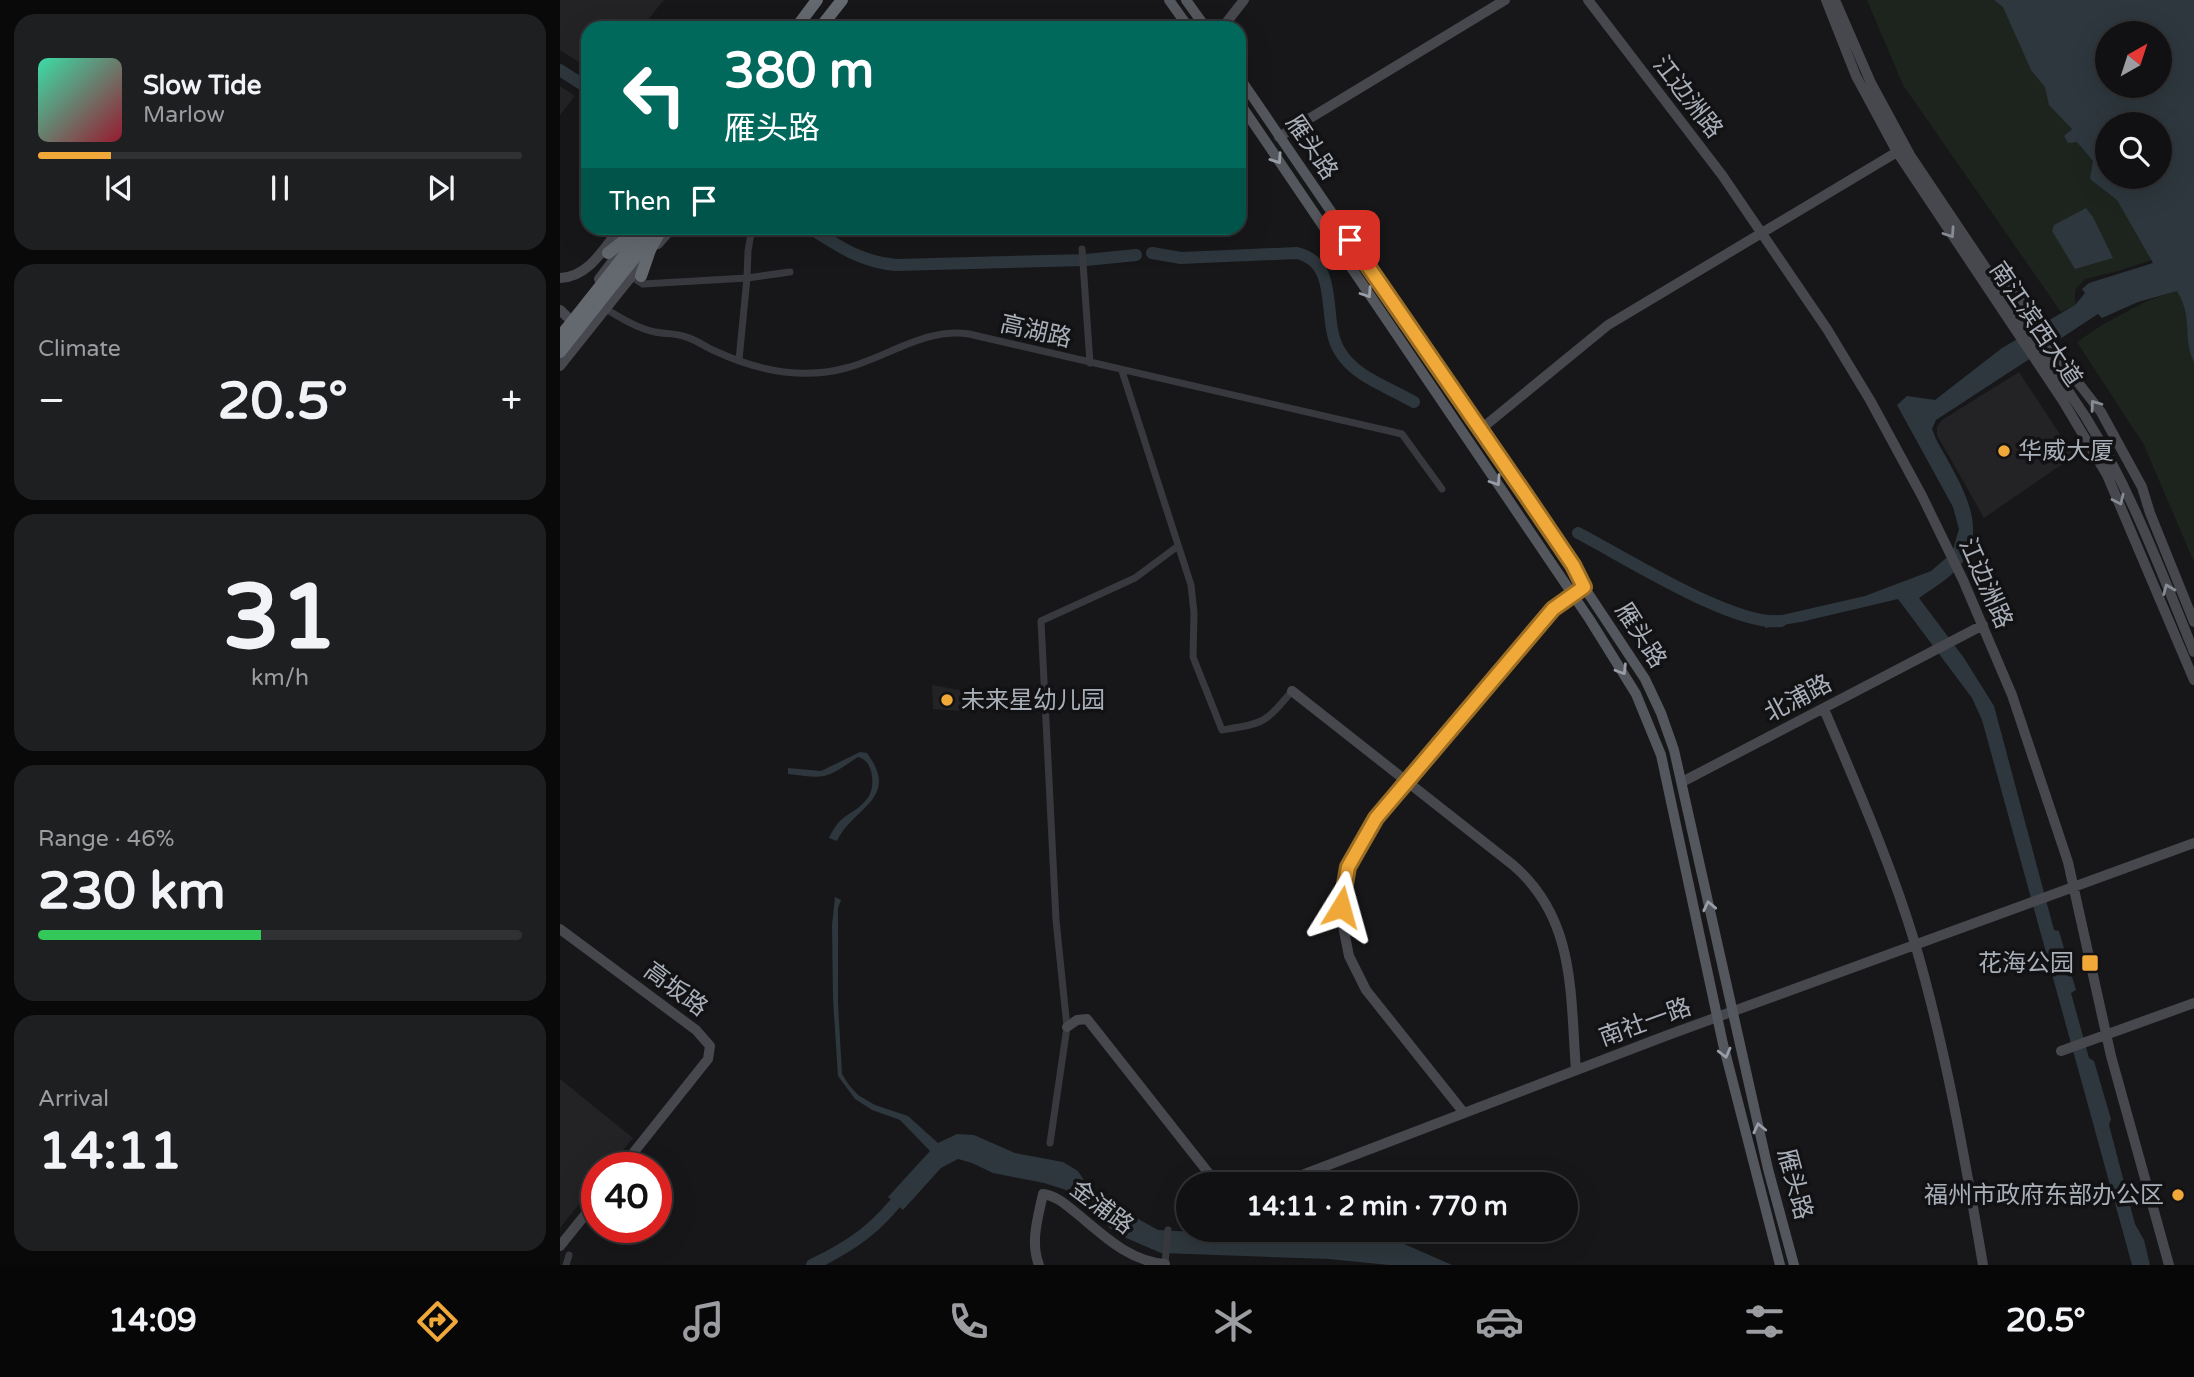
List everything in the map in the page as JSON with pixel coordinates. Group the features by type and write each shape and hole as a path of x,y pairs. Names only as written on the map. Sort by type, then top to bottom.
{"highway":[{"path":"826,21 842,0"},
{"path":"801,21 813,5"},
{"path":"609,259 634,235"},
{"path":"560,334 636,235"},
{"path":"560,352 655,235"},
{"path":"636,276 658,235"}],"main road":[{"path":"1169,0 1184,21"},
{"path":"1186,0 1201,21"},
{"name":"雁头路","path":"1246,88 1573,565 1584,587 1645,679 1670,738 1682,782 1768,1169 1794,1265"},
{"name":"雁头路","path":"1246,112 1630,682 1657,743 1670,793 1717,1018 1780,1265"}],"street":[{"path":"1228,21 1244,0"},
{"path":"1279,137 1504,0"},
{"name":"江边洲路","path":"1588,0 1716,166 1827,329 1870,400 1922,496 1983,625 2012,695 2076,887 2106,1036 2169,1265"},
{"name":"南江滨西大道","path":"1826,0 1857,76 1897,152 2028,330"},
{"name":"南江滨西大道","path":"1835,0 1862,66 1910,155 2043,352 2115,466 2194,652"},
{"path":"797,21 813,5"},
{"path":"1481,429 1608,325 1897,152"},
{"path":"582,273 614,235"},
{"path":"560,366 667,235"},
{"path":"738,360 751,235"},
{"path":"1082,249 1090,363"},
{"path":"560,278 570,278 609,259"},
{"path":"575,348 560,334 609,259"},
{"path":"636,276 643,284 747,278 790,272"},
{"name":"高湖路","path":"606,309 646,329 682,335 738,360 788,373 828,372 868,362 923,339 956,333 1402,435 1442,489"},
{"path":"560,310 586,334"},
{"path":"2043,352 2101,412 2138,479 2194,622"},
{"name":"南江滨西大道","path":"2043,352 2078,426 2107,475 2194,680"},
{"path":"1122,371 1194,605 1193,657 1222,730 1265,721 1292,691 1519,871 1549,909 1563,942 1568,962 1576,1070"},
{"path":"1050,1143 1067,1027 1056,919 1041,621 1135,578 1178,546"},
{"path":"1464,1113 1367,990 1352,963 1343,932 1342,898 1348,867 1370,828 1406,781 1553,609 1584,587"},
{"name":"北浦路","path":"1682,782 1983,625"},
{"path":"1824,709 1872,826 1915,945 1949,1088 1983,1265"},
{"path":"2076,887 2194,843"},
{"name":"南社一路","path":"1310,1172 1576,1070 2076,887"},
{"name":"高坂路","path":"560,929 696,1030 710,1046 708,1059 634,1152"},
{"path":"2061,1051 2194,1003"},
{"path":"1067,1027 1077,1020 1087,1020 1208,1172"},
{"name":"金浦路","path":"1039,1265 1035,1237 1043,1194 1062,1202 1120,1249 1153,1263 1165,1262"},
{"path":"560,1246 581,1220"},
{"path":"1165,1262 1168,1230"},
{"path":"566,1265 569,1255"}],"shaded area":[{"path":"560,0 664,0 647,21 581,21 581,64 560,50"},
{"path":"1867,0 2130,0 2115,21 2095,21 2095,98 2172,98 2172,92 2194,104 2194,562 2144,445 2077,342 2145,302 2177,290 2151,260 2085,279 2075,290 2075,305 2061,312 1903,85"},
{"path":"1994,0 2194,0 2194,362 2189,345 2187,319 2177,291 2138,302 2102,318 2098,314 1936,420 1932,429 1969,505 1973,523 1972,540 1966,556 1954,572 1919,598 1964,658 1994,706 2054,930 2059,931 2076,990 2071,993 2089,1058 2094,1061 2111,1119 2109,1125 2135,1224 2144,1240 2150,1265 2132,1265 1982,720 1972,698 1898,599 1765,628 1764,616 1782,615 1865,596 1931,571 1952,553 1959,529 1953,507 1897,405 1907,396 1935,400 2002,348 2075,305 2085,293 2082,289 2089,283 2153,263 2117,200 2103,189 2172,189 2172,112 2095,112 2095,183 2090,179 2093,161 2077,142 2068,143 2064,136 2072,129 2049,105 2045,87 2031,70 2003,7"},
{"path":"560,86 575,96 560,115"},
{"path":"2086,208 2113,258 2075,269 2052,231 2054,225"},
{"path":"2019,372 2074,456 1984,518 1937,435 1937,427 1942,420"},
{"name":"未来星幼儿园","path":"932,685 960,690 962,711 933,709"},
{"path":"860,752 867,753 876,769 879,781 877,792 871,802 844,829 837,841 829,838 838,823 862,805 870,794 872,775 867,763 858,757 832,773 819,777 788,774 788,768 821,771"},
{"path":"835,897 841,900 838,908 838,1003 842,1074 858,1095 875,1105 908,1116 938,1143 957,1134 974,1135 1015,1153 1063,1162 1078,1171 1091,1191 1108,1197 1158,1230 1176,1231 1176,1242 1402,1243 1452,1265 1389,1265 1329,1259 1161,1253 1117,1234 1066,1190 993,1173 958,1159 941,1168 903,1210 888,1197 930,1151 900,1120 872,1110 855,1099 838,1076 832,925"},
{"path":"560,1079 633,1138 621,1152 581,1152 581,1202 560,1228"}],"waterway":[{"path":"560,70 581,84"},
{"path":"821,235 861,257 896,265 1086,260 1136,255"},
{"path":"1152,253 1181,258 1297,253 1311,259 1320,268 1325,280 1331,323 1339,350 1363,374 1414,402"},
{"path":"1578,533 1708,602 1761,620 1781,621"},
{"path":"812,1265 864,1234 906,1190"}],"place":[{"name":"华威大厦","path":"2004,451"},
{"name":"未来星幼儿园","path":"947,700"},
{"name":"花海公园","path":"2090,963"},
{"name":"福州市政府东部办公区","path":"2178,1195"}],"route":[{"path":"1341,907 1348,867 1376,818 1553,609 1584,587 1573,565 1350,240"}]}
